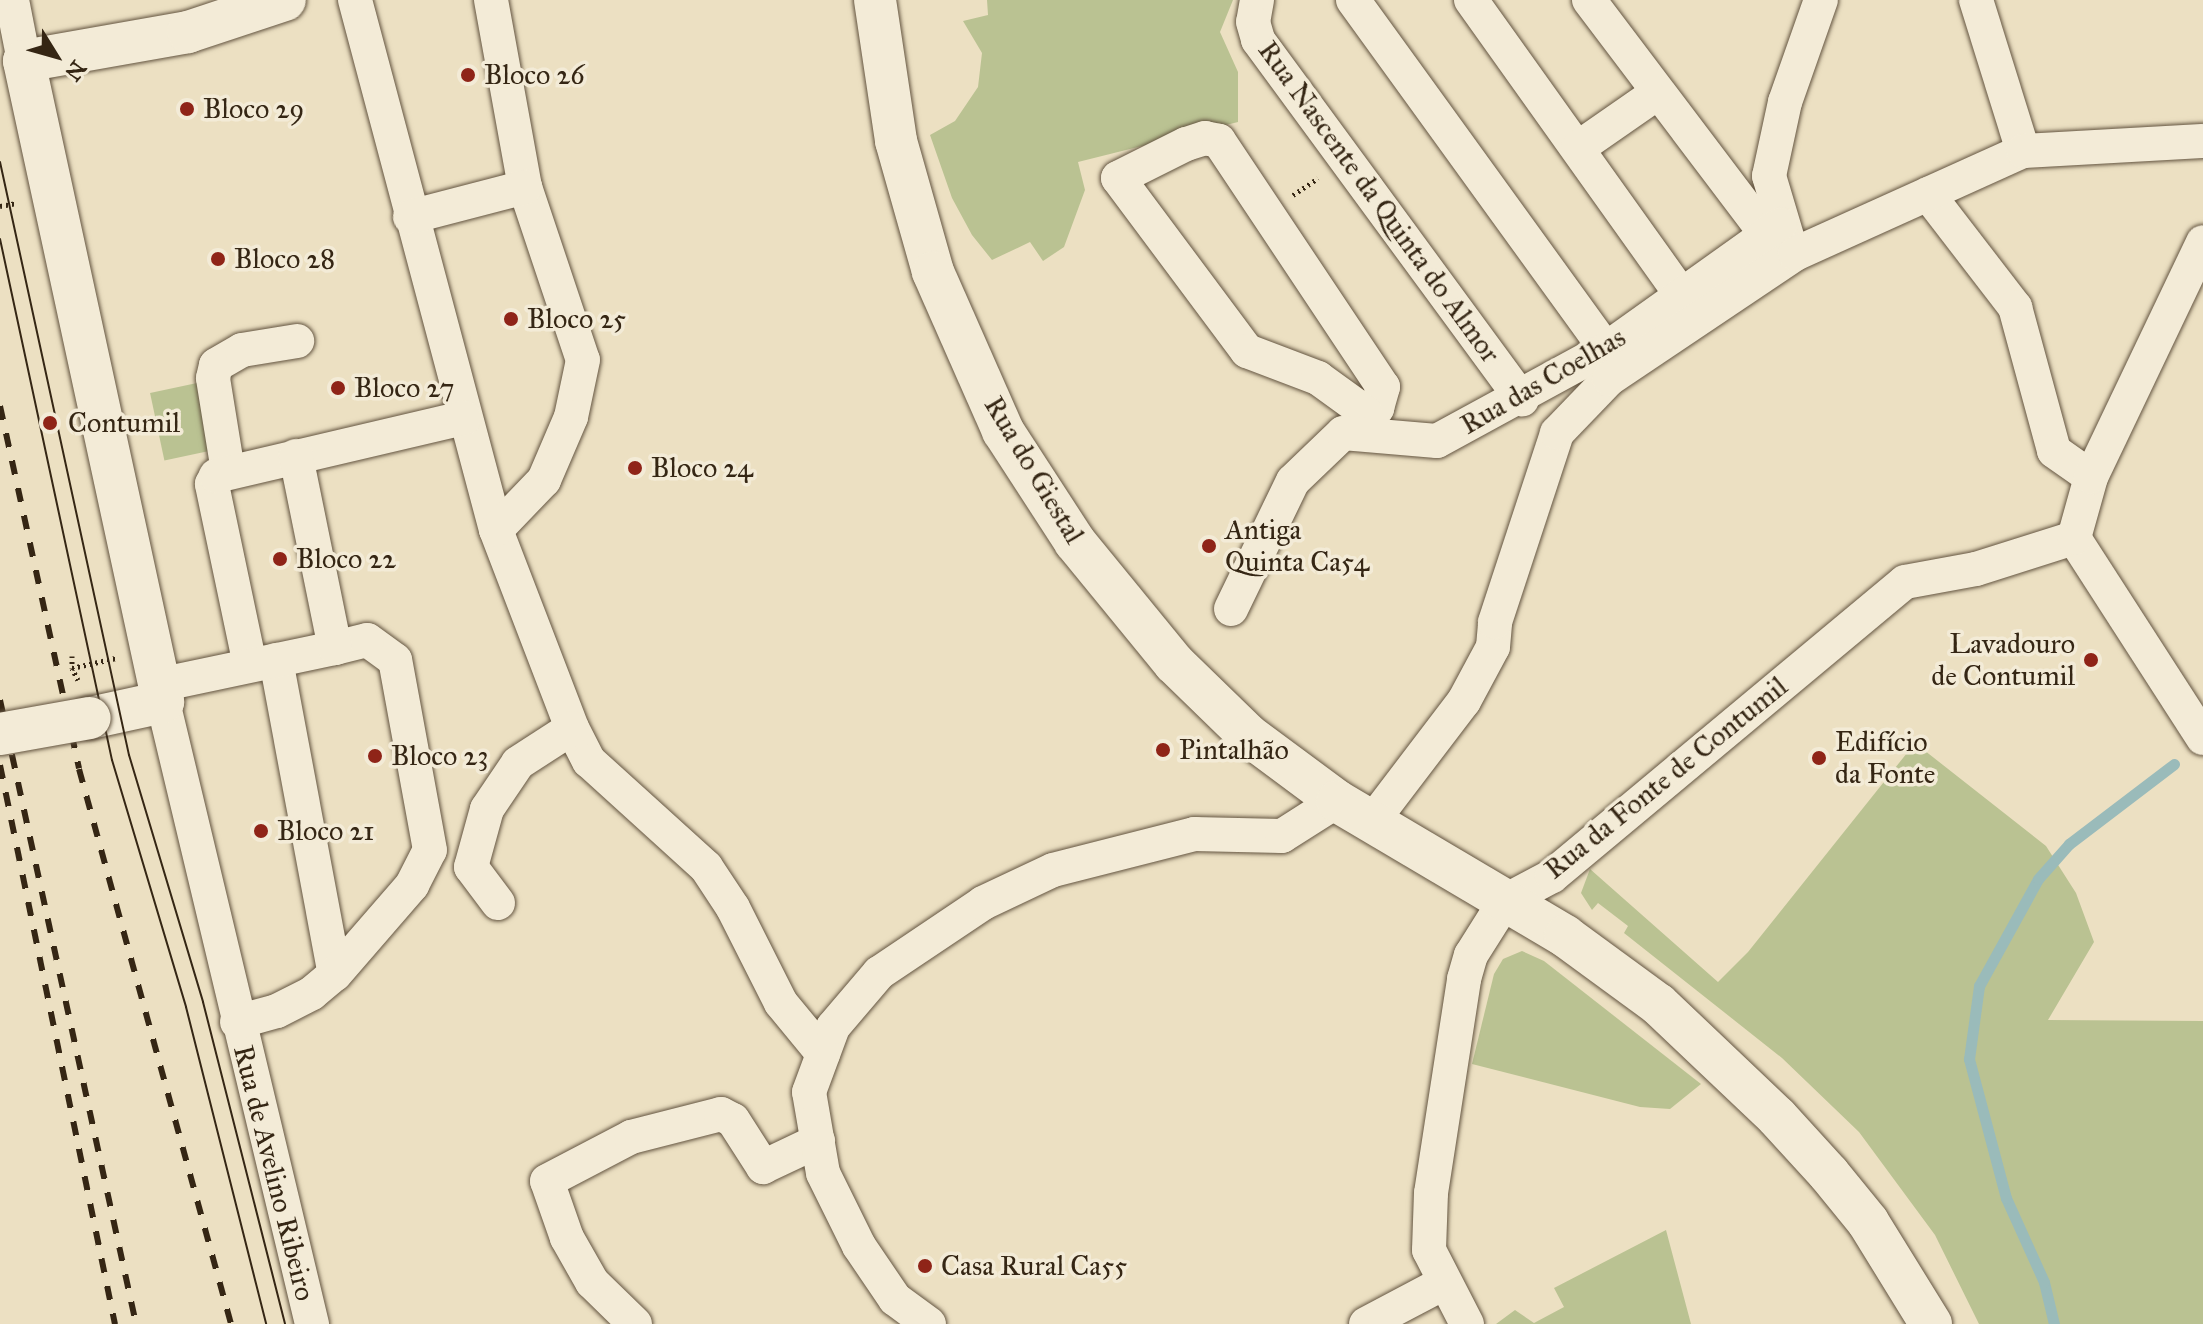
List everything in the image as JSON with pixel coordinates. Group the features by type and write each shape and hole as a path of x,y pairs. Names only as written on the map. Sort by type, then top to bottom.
{"street":[{"path":"12,0 158,679"},
{"path":"24,61 188,32 285,0"},
{"path":"355,0 410,217 496,530 572,728 589,761 706,867 733,908 781,1003 823,1054"},
{"path":"491,0 525,187 583,360 571,417 544,480 496,530"},
{"name":"Rua do Giestal","path":"875,0 896,141 933,272 1003,431 1075,542 1174,663 1248,735 1354,812"},
{"name":"Rua Nascente da Quinta do Almor","path":"1257,0 1253,22 1258,40 1348,157 1522,399"},
{"path":"1353,0 1606,349"},
{"path":"1471,0 1681,294"},
{"path":"1589,0 1657,93 1781,238"},
{"path":"1781,238 1769,176 1775,138 1821,0"},
{"path":"1976,0 2023,151"},
{"path":"1578,148 1657,93"},
{"path":"1205,138 1219,141 1332,304 1348,340 1383,387 1377,408 1366,423 1318,378 1247,351 1118,178 1205,138"},
{"path":"929,1324 895,1299 859,1246 823,1173 809,1092 833,1027 879,973 983,903 1053,870 1194,834 1282,836 1354,812 1464,701 1493,647 1495,622 1557,433 1609,379 1781,238 1928,194 2023,151 2203,141"},
{"path":"410,217 525,187"},
{"path":"1928,194 2015,307 2054,451 2091,477"},
{"name":"Rua das Coelhas","path":"1231,609 1293,481 1343,433 1366,423 1437,441 1522,399 1606,349 1681,294 1781,238"},
{"path":"2203,242 2091,477 2074,538 2203,738"},
{"path":"228,471 213,378 216,365 242,350 297,341"},
{"path":"335,974 263,662 212,484 228,471 464,418"},
{"path":"296,456 335,648"},
{"name":"Rua da Fonte de Contumil","path":"1505,901 1552,876 1905,582 1976,569 2074,538"},
{"path":"0,734 90,718 158,679 263,662 367,640 395,660 430,850 412,885 335,974 312,993 277,1011 237,1022"},
{"name":"Rua de Avelino Ribeiro","path":"158,679 237,1022 312,1324"},
{"path":"498,903 471,867 487,809 518,763 572,728"},
{"path":"1354,812 1565,936 1658,1004 1777,1117 1868,1222 1931,1324"},
{"path":"1467,1324 1442,1284 1429,1250 1431,1193 1464,979 1471,955 1505,901"},
{"path":"635,1324 592,1282 567,1238 547,1181 631,1137 721,1114 733,1120 763,1167 818,1141"},
{"path":"1366,1324 1442,1284"}],"path":[{"path":"1269,211 1348,157"},
{"path":"72,656 72,668 90,718"},
{"path":"72,668 158,679"}],"green space":[{"path":"987,0 1233,0 1220,32 1238,72 1238,122 1078,162 1085,190 1064,247 1043,261 1030,242 992,260 972,235 952,198 930,135 955,121 978,87 982,53 963,21 988,15"},
{"path":"197,383 211,450 164,460 150,393"},
{"path":"1915,743 2046,846 2076,893 2094,942 2048,1020 2203,1021 2203,1324 1979,1324 1935,1235 1859,1132 1782,1058 1624,933 1628,926 1598,903 1592,910 1581,893 1590,869 1718,982 1748,952"},
{"path":"1522,951 1544,961 1701,1084 1670,1109 1640,1107 1472,1064 1494,974 1503,959"},
{"path":"1666,1230 1691,1324 1496,1324 1515,1310 1534,1323 1564,1307 1554,1288"}],"waterway":[{"path":"2054,1324 2044,1282 2006,1198 1969,1059 1979,986 2038,879 2069,844 2174,764"}],"tram line":[{"path":"0,162 129,755 203,1002 285,1324"},
{"path":"0,239 112,760 186,1007 266,1324"}],"railway":[{"path":"0,406 79,769 231,1324"},
{"path":"0,700 136,1324"},
{"path":"0,765 115,1324"}],"place":[{"name":"Bloco 26","path":"468,75"},
{"name":"Bloco 29","path":"187,109"},
{"name":"Bloco 28","path":"218,259"},
{"name":"Bloco 25","path":"511,319"},
{"name":"Bloco 27","path":"338,388"},
{"name":"Contumil","path":"50,423"},
{"name":"Bloco 24","path":"635,468"},
{"name":"Antiga Quinta Ca54","path":"1209,546"},
{"name":"Bloco 22","path":"280,559"},
{"name":"Lavadouro de Contumil","path":"2091,660"},
{"name":"Pintalhão","path":"1163,750"},
{"name":"Bloco 23","path":"375,756"},
{"name":"Edifício da Fonte","path":"1819,758"},
{"name":"Bloco 21","path":"261,831"},
{"name":"Casa Rural Ca55","path":"925,1266"}]}
